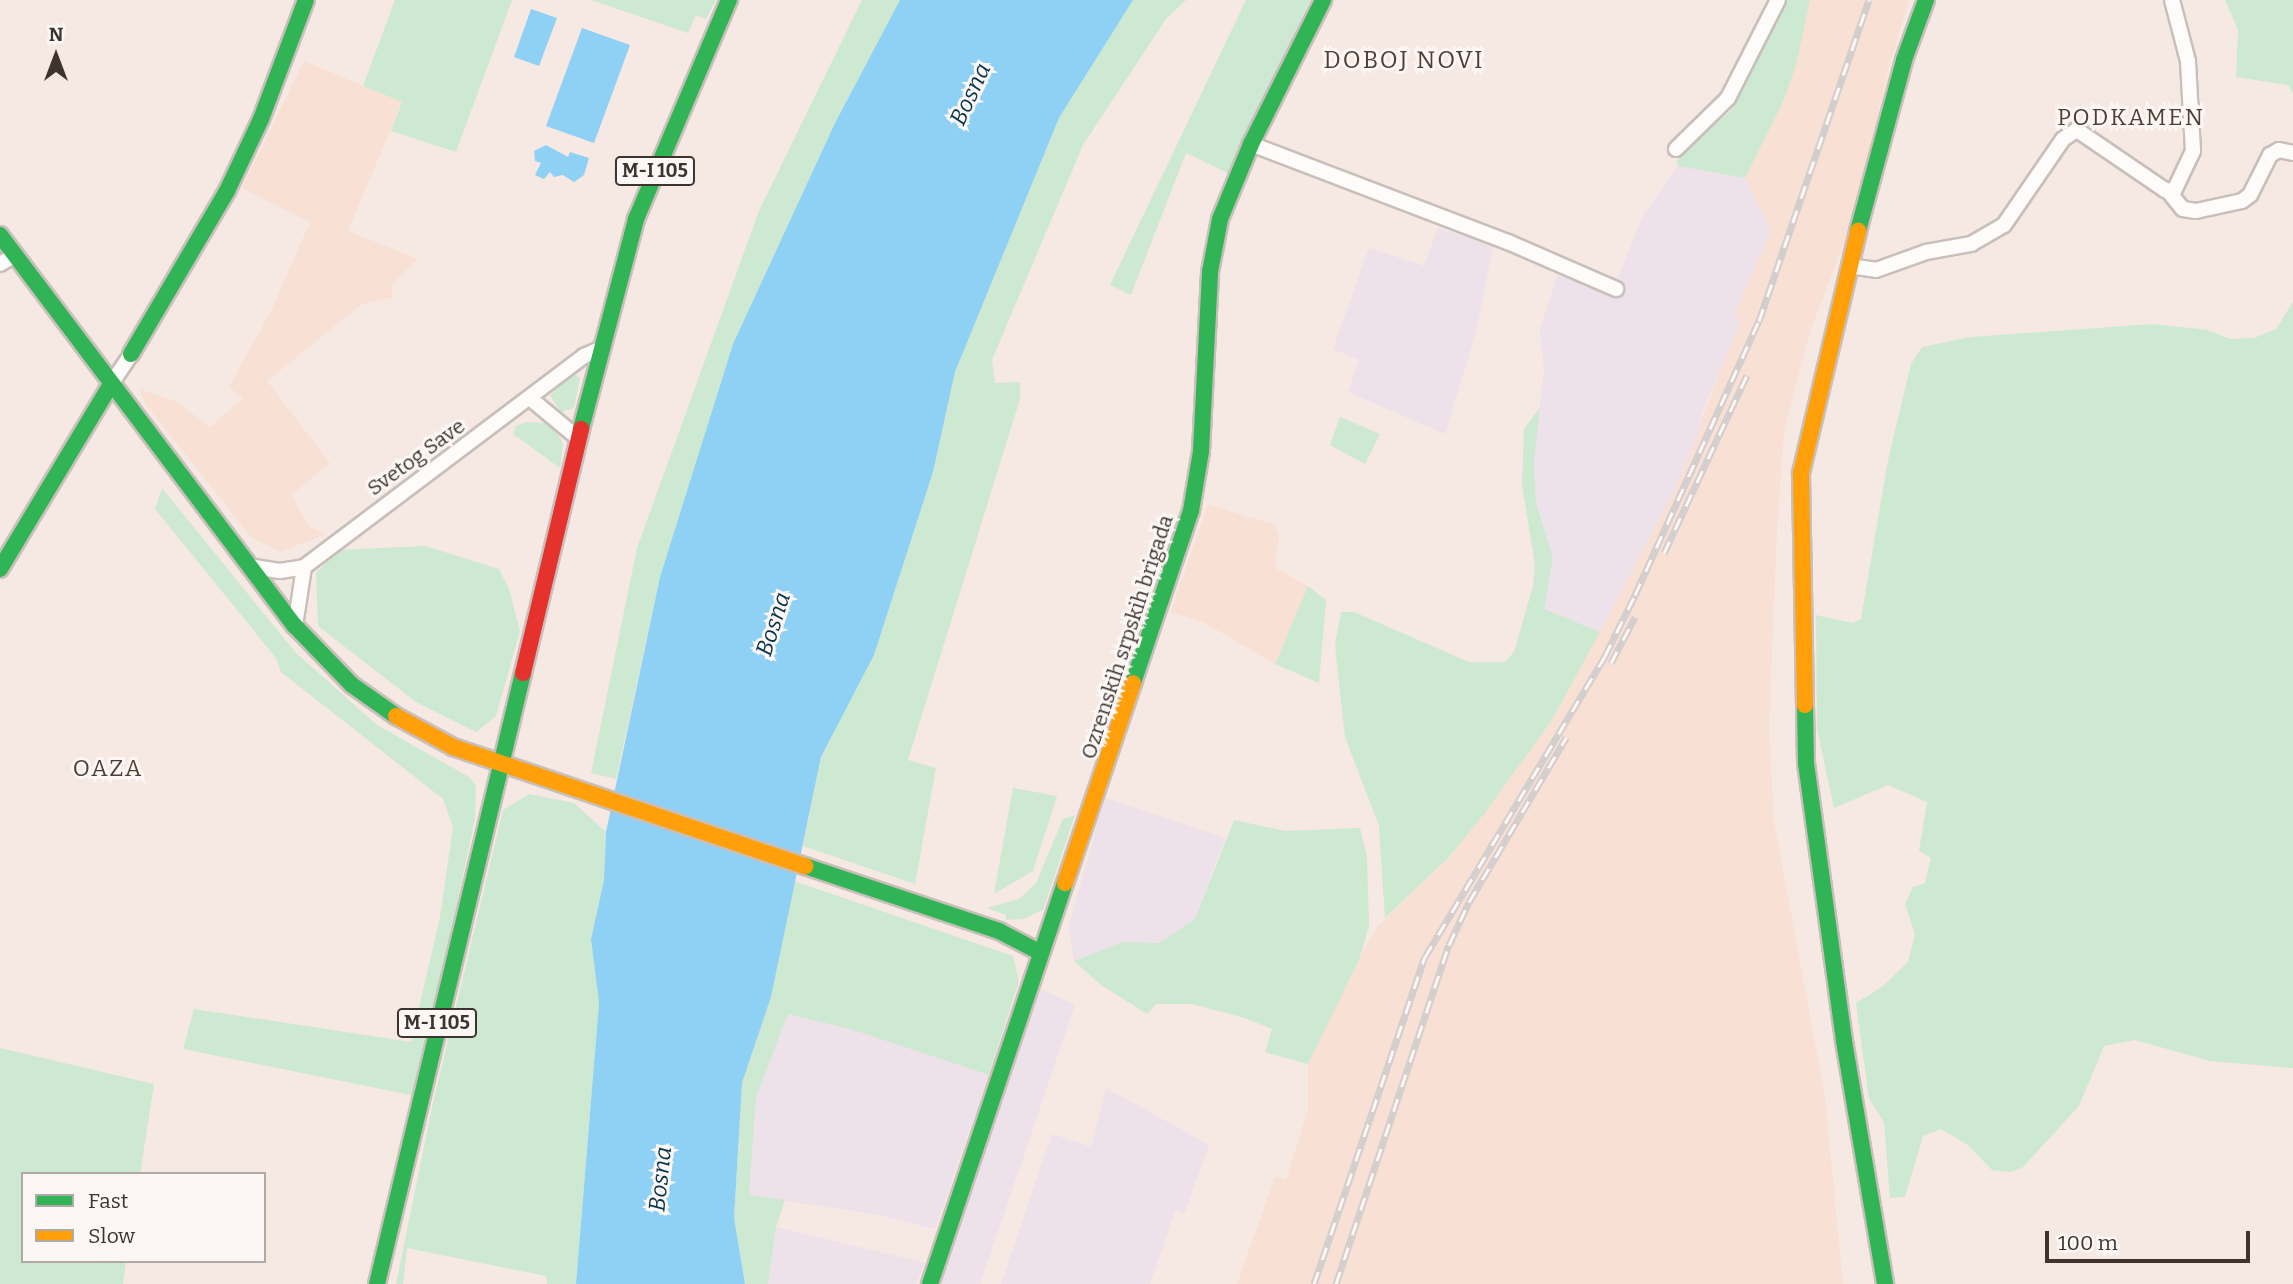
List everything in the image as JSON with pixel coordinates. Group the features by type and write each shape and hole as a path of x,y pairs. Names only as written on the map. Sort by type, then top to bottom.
{"street":[{"path":"0,569 228,191 306,0"},
{"name":"M-I 105","path":"377,1284 600,349 636,219 729,0"},
{"name":"Ozrenskih srpskih brigada","path":"930,1284 1195,497 1213,253 1220,219 1251,144 1323,0"},
{"path":"1676,149 1728,98 1778,0"},
{"path":"1885,1284 1817,854 1802,696 1801,473 1849,266 1904,60 1926,0"},
{"path":"2169,192 2177,187 2193,151 2188,61 2172,0"},
{"path":"1849,266 1876,270 1926,252 1971,244 2004,225 2063,139 2077,130 2169,192 2183,209 2196,211 2242,201 2250,195 2270,155 2279,150 2293,153"},
{"path":"1251,144 1508,242 1616,289"},
{"path":"0,235 295,626 352,685 404,722 453,747 999,931 1041,953"},
{"path":"0,264 15,255"},
{"name":"Svetog Save","path":"304,567 531,399 584,356 600,349"},
{"path":"531,399 579,439"},
{"path":"248,566 281,571 304,567 295,600 295,626"}],"shaded area":[{"path":"1810,0 1909,0 1887,74 1856,213 1810,331 1784,432 1777,527 1769,728 1774,821 1825,1097 1843,1284 1237,1284 1275,1177 1286,1180 1308,1109 1308,1064 1338,995 1377,927 1449,857 1552,720 1671,496 1741,320 1734,316 1771,230 1745,178 1783,102"},
{"path":"304,61 402,102 348,231 418,259 391,285 393,298 362,304 267,381 330,463 291,495 310,527 326,534 280,552 251,537 146,405 139,389 177,402 210,427 243,398 229,387 272,309 310,222 242,188"},
{"path":"1678,166 1745,178 1771,230 1734,316 1741,321 1700,418 1701,427 1671,496 1600,632 1544,609 1553,558 1536,503 1534,461 1544,370 1540,330 1563,258 1618,278 1643,216"},
{"path":"1438,228 1493,245 1477,328 1445,434 1348,392 1359,360 1333,349 1369,248 1424,266"},
{"path":"1208,504 1274,525 1279,536 1275,568 1308,586 1275,664 1205,623 1171,612"},
{"path":"1105,798 1225,838 1195,919 1159,943 1124,942 1074,961 1069,925"},
{"path":"1039,988 1075,1005 980,1284 938,1284"},
{"path":"788,1014 850,1029 989,1075 935,1229 879,1215 749,1195 756,1097"},
{"path":"1106,1088 1209,1145 1184,1214 1175,1210 1150,1284 1001,1284 1052,1134 1091,1147"},
{"path":"776,1227 925,1263 916,1284 768,1284"}],"green space":[{"path":"395,0 512,0 456,152 391,131 402,102 363,86"},
{"path":"591,0 716,0 706,19 696,15 688,33"},
{"path":"862,0 900,0 835,123 733,344 660,577 616,779 591,773 637,548 759,211"},
{"path":"1133,0 1186,0 1166,19 1083,145 992,360 995,383 1020,382 1020,399 908,760 936,768 915,884 803,846 821,757 874,655 933,472 955,372 1059,118"},
{"path":"1246,0 1310,0 1230,174 1186,153 1131,295 1110,285"},
{"path":"1786,0 1810,0 1796,65 1783,102 1745,178 1678,166 1677,160 1733,108"},
{"path":"2225,0 2293,0 2293,93 2288,85 2236,77 2238,30"},
{"path":"2293,302 2293,1068 2210,1061 2135,1040 2104,1046 2079,1106 2023,1167 2011,1172 1992,1170 1968,1145 1941,1129 1923,1136 1905,1197 1890,1198 1884,1122 1869,1099 1856,1003 1882,987 1908,962 1915,934 1905,904 1913,887 1925,883 1931,858 1919,851 1927,802 1888,785 1834,808 1817,729 1816,615 1852,623 1861,619 1888,460 1911,364 1922,347 1971,337 2153,324 2208,330 2230,339 2254,338 2276,329"},
{"path":"574,374 580,378 574,408 561,412 550,395"},
{"path":"1540,407 1534,461 1536,503 1553,558 1544,609 1600,632 1552,720 1484,814 1449,857 1385,918 1379,826 1345,737 1335,645 1341,612 1354,612 1469,662 1505,662 1514,652 1533,586 1535,565 1522,485 1524,429"},
{"path":"1340,417 1380,434 1365,464 1330,445"},
{"path":"526,422 546,423 557,432 563,444 560,468 513,434 516,426"},
{"path":"162,488 295,652 377,725 469,777 476,786 475,819 416,1096 183,1049 194,1009 411,1042 440,917 453,827 443,799 281,672 276,658 155,509"},
{"path":"425,546 499,569 509,589 520,631 496,716 476,732 416,702 318,626 316,573 339,550"},
{"path":"1308,586 1326,600 1319,683 1275,664"},
{"path":"1013,788 1057,796 1033,871 994,894"},
{"path":"529,794 574,803 606,832 604,880 591,939 599,1003 576,1284 547,1284 546,1276 407,1248 403,1284 396,1284 433,1103 503,810"},
{"path":"1075,815 1043,910 1023,919 1006,920 1006,915 987,908 1019,899 1036,883 1063,819"},
{"path":"1234,820 1285,831 1360,828 1367,857 1369,926 1359,960 1308,1064 1265,1052 1272,1029 1245,1018 1192,1004 1156,1004 1147,1014 1101,985 1074,961 1124,942 1159,943 1195,919"},
{"path":"794,881 1013,956 1019,981 989,1075 850,1029 788,1014 756,1097 749,1195 785,1200 776,1227 768,1284 745,1284 734,1219 742,1083 771,997"},
{"path":"0,1048 154,1084 140,1172 21,1172 21,1263 126,1263 123,1284 0,1284"}],"water":[{"name":"Bosna","path":"900,0 1133,0 1059,118 955,372 933,472 874,655 821,757 771,997 742,1083 734,1218 745,1284 576,1284 599,1003 591,939 604,880 606,832 660,577 733,344 835,123"},
{"path":"531,9 557,18 539,66 514,57"},
{"path":"582,28 630,45 594,143 546,126"},
{"path":"546,145 568,157 570,152 589,158 584,175 574,182 563,175 554,177 550,172 544,179 535,175 541,163 535,161 534,151"}],"railway":[{"path":"1314,1284 1425,957 1605,656 1635,595 1759,321 1869,0"},
{"path":"1664,553 1747,375"},
{"path":"1611,663 1635,617"},
{"path":"1336,1284 1449,945 1469,902 1566,738"}],"traffic: fast":[{"path":"131,354 227,191 261,119 306,0"},
{"path":"581,429 636,219 729,0"},
{"path":"1133,683 1191,511 1201,451 1210,272 1220,219 1251,144 1323,0"},
{"path":"1858,231 1904,60 1926,0"},
{"path":"0,235 295,626 352,685 396,716"},
{"path":"0,569 111,384"},
{"path":"377,1284 523,673"},
{"path":"1805,705 1806,763 1844,1041 1885,1284"},
{"path":"805,866 999,931 1041,953"},
{"path":"930,1284 1065,883"}],"traffic: slow":[{"path":"1805,705 1801,473 1858,231"},
{"path":"1065,883 1133,683"},
{"path":"396,716 453,747 805,866"}],"traffic: jam":[{"path":"523,673 581,429"}],"district":[{"name":"DOBOJ NOVI","path":"1404,61"},
{"name":"PODKAMEN","path":"2131,117"},
{"name":"OAZA","path":"108,768"}]}
